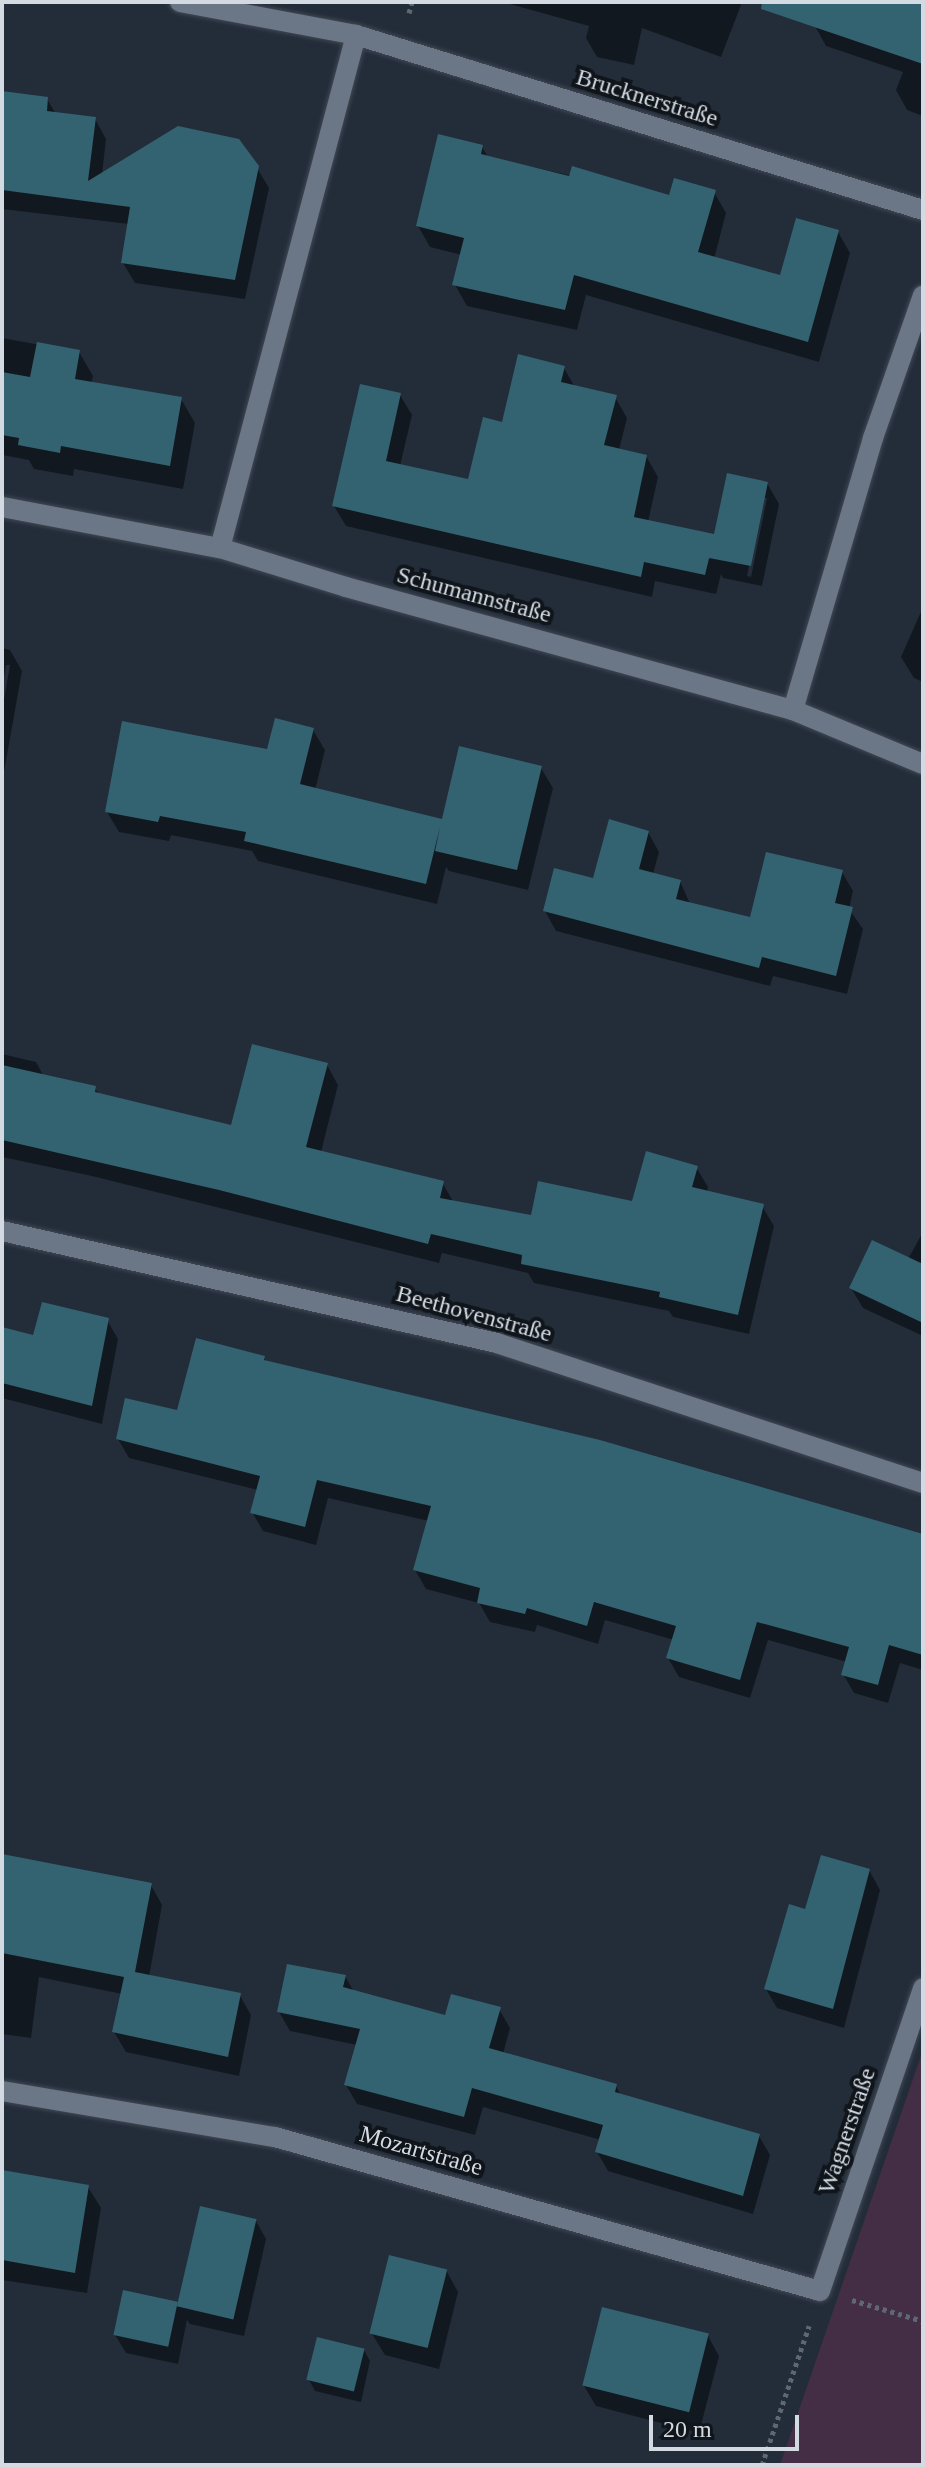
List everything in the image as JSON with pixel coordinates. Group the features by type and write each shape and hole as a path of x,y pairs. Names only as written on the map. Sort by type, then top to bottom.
{"street":[{"name":"Brucknerstraße","path":"180,2 356,35 923,210"},
{"path":"220,548 356,35"},
{"path":"793,710 873,438 923,295"},
{"name":"Schumannstraße","path":"2,507 220,548 346,587 793,710 923,764"},
{"name":"Beethovenstraße","path":"2,1231 497,1343 923,1483"},
{"name":"Wagnerstraße","path":"820,2291 923,1988"},
{"name":"Mozartstraße","path":"2,2091 275,2137 820,2291"}],"path":[{"path":"762,2465 820,2291 923,2321"}],"shaded area":[{"path":"923,2050 923,2465 780,2465"}],"building":[{"path":"762,2 923,2 923,64 761,9"},
{"path":"2,91 48,97 47,111 96,117 88,181 178,126 239,139 259,166 235,280 121,263 130,207 2,190"},
{"path":"438,134 483,145 481,154 569,176 572,166 669,195 674,178 716,190 698,252 780,275 796,218 839,230 808,342 574,275 565,310 452,285 464,238 416,226"},
{"path":"37,342 80,350 75,379 182,397 170,466 61,446 60,453 18,445 19,438 2,435 2,372 30,377"},
{"path":"518,354 565,366 561,382 617,395 604,445 647,455 634,517 714,534 727,473 768,482 751,566 709,558 705,575 644,562 641,577 332,506 360,384 401,393 386,461 468,479 483,417 502,422"},
{"path":"275,718 314,728 300,784 442,819 459,746 542,766 517,870 435,851 440,827 426,884 244,841 246,832 160,816 158,822 105,812 122,721 267,749"},
{"path":"609,819 649,831 639,869 681,880 676,899 750,917 766,852 843,870 835,903 853,907 836,976 762,957 759,968 543,911 554,868 593,878"},
{"path":"252,1044 328,1063 306,1147 444,1181 440,1198 531,1215 538,1181 632,1201 646,1151 698,1166 692,1187 764,1204 738,1315 659,1297 660,1292 521,1264 522,1255 431,1234 428,1244 219,1190 2,1140 2,1065 96,1086 95,1092 231,1125"},
{"path":"872,1240 923,1264 923,1323 849,1288"},
{"path":"42,1302 109,1318 92,1406 2,1383 2,1327 33,1335"},
{"path":"196,1338 265,1356 264,1360 600,1440 923,1534 923,1655 889,1645 878,1685 841,1675 849,1647 757,1622 740,1680 666,1658 676,1626 594,1602 587,1626 527,1608 525,1614 477,1603 480,1588 413,1570 431,1506 317,1480 305,1527 250,1513 260,1476 116,1439 125,1398 177,1410"},
{"path":"2,1854 152,1883 135,1972 241,1993 228,2057 112,2032 124,1977 2,1953"},
{"path":"821,1855 870,1869 833,2009 764,1989 789,1904 805,1909"},
{"path":"287,1964 346,1975 343,1987 445,2015 451,1994 501,2007 489,2048 617,2084 615,2092 760,2134 743,2196 595,2152 603,2125 472,2088 464,2117 344,2085 360,2029 277,2012"},
{"path":"2,2170 89,2185 75,2273 2,2260"},
{"path":"200,2206 257,2219 233,2319 177,2306"},
{"path":"389,2255 447,2270 428,2348 369,2334"},
{"path":"123,2290 178,2302 168,2347 113,2335"},
{"path":"602,2307 709,2334 689,2412 582,2386"},
{"path":"317,2337 365,2349 354,2392 306,2380"}]}
